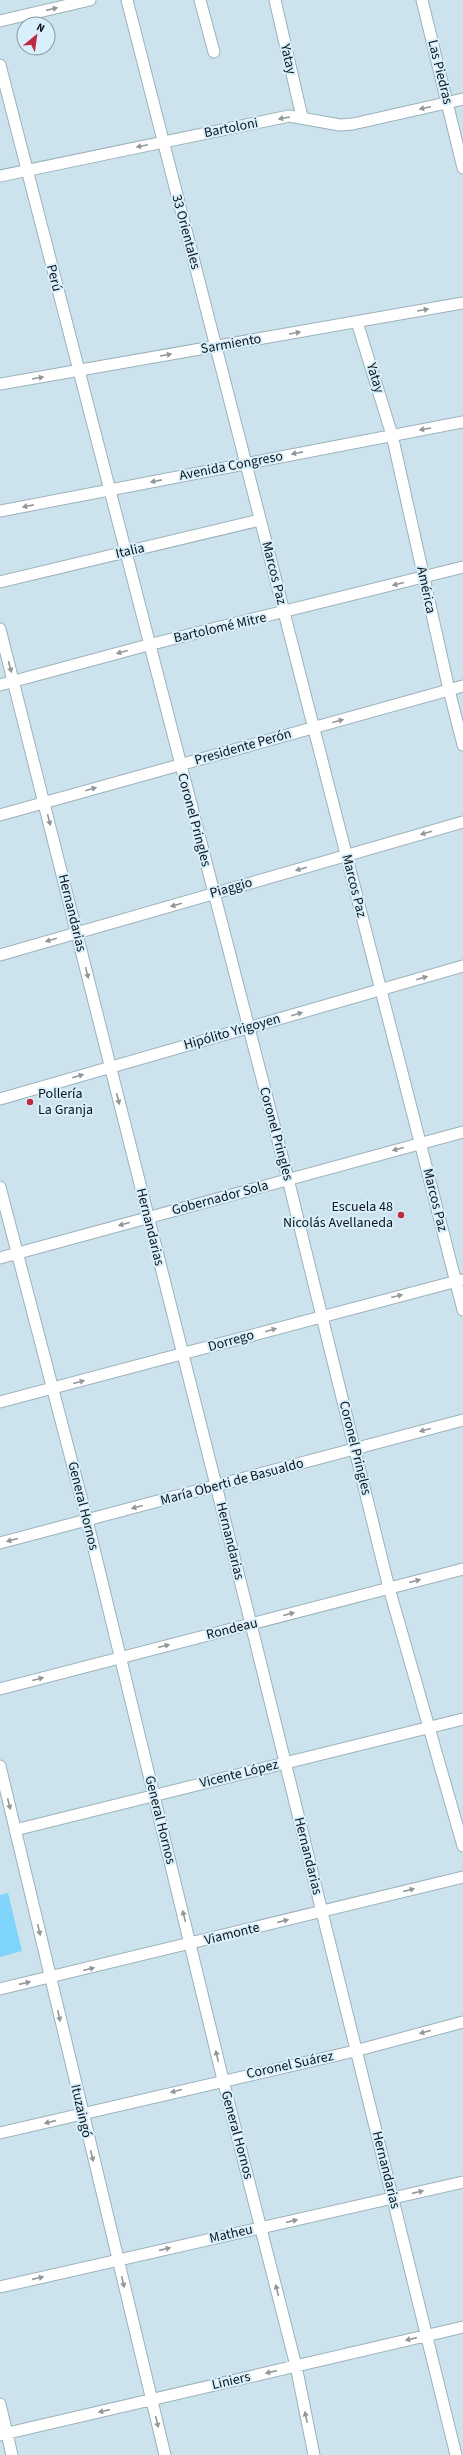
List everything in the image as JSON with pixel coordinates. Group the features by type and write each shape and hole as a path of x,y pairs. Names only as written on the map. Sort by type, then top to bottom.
{"street":[{"path":"0,21 90,0"},
{"name":"33 Orientales","path":"127,0 246,463"},
{"path":"200,0 214,52"},
{"name":"Yatay","path":"274,0 302,117"},
{"name":"Las Piedras","path":"422,0 463,168"},
{"name":"Perú","path":"0,65 108,490"},
{"name":"Bartoloni","path":"0,176 289,116 302,117 340,125 353,124 463,100"},
{"name":"Sarmiento","path":"0,384 463,303"},
{"name":"Yatay","path":"357,322 392,434"},
{"name":"Avenida Congreso","path":"0,511 392,434 463,422"},
{"name":"América","path":"392,434 449,690 463,745"},
{"name":"Marcos Paz","path":"246,463 420,1143 459,1281 463,1310"},
{"name":"Coronel Pringles","path":"108,490 323,1315 389,1588 463,1846"},
{"name":"Italia","path":"0,582 260,520"},
{"name":"Bartolomé Mitre","path":"0,685 148,645 284,613 463,567"},
{"name":"Hernandarias","path":"0,629 45,802 109,1067 286,1763 355,2051 393,2198 456,2455"},
{"name":"Presidente Perón","path":"0,815 463,686"},
{"name":"Piaggio","path":"0,955 463,822"},
{"name":"Hipólito Yrigoyen","path":"0,1099 463,966"},
{"name":"Gobernador Sola","path":"0,1258 463,1132"},
{"name":"General Hornos","path":"0,1187 87,1520 119,1658 191,1944 223,2080 296,2366 314,2455"},
{"name":"Dorrego","path":"0,1402 183,1355 323,1315 459,1281"},
{"name":"María Oberti de Basualdo","path":"0,1543 463,1420"},
{"name":"Rondeau","path":"0,1689 463,1569"},
{"name":"Vicente López","path":"15,1830 463,1719"},
{"name":"Ituzaingó","path":"0,1766 82,2114 165,2455"},
{"name":"Viamonte","path":"0,1989 51,1978 463,1877"},
{"name":"Coronel Suárez","path":"0,2133 223,2080 355,2051 463,2022"},
{"name":"Matheu","path":"0,2287 463,2182"},
{"name":"Liniers","path":"4,2435 463,2327"},
{"path":"0,2404 4,2435 12,2455"}],"shaded area":[{"path":"8,1893 22,1951 0,1957 0,1895"}],"place":[{"name":"Pollería La Granja","path":"30,1102"},
{"name":"Escuela 48 Nicolás Avellaneda","path":"401,1215"}]}
